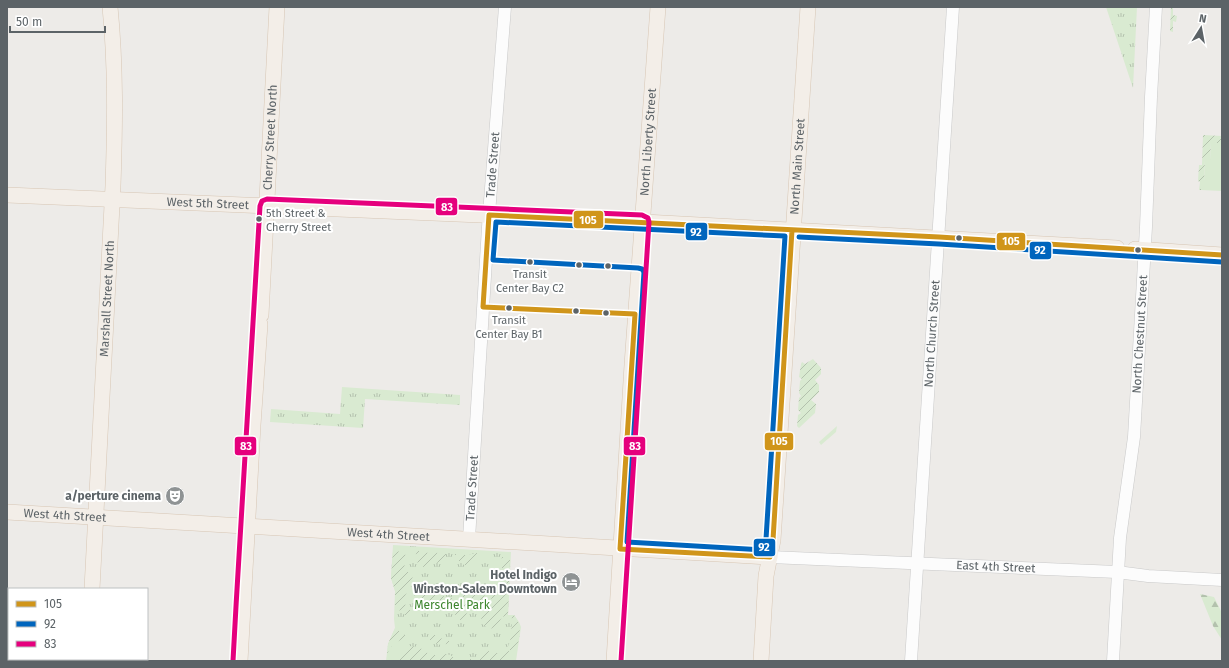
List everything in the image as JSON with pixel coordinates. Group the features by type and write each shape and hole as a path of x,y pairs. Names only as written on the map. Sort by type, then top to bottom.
{"main road":[{"name":"Marshall Street North","path":"92,588 112,200 115,98 110,7"},
{"name":"Cherry Street North","path":"240,661 267,206 277,7"},
{"name":"North Liberty Street","path":"614,661 642,222 658,7"},
{"name":"North Main Street","path":"761,661 766,576 773,540 792,230 808,7"},
{"name":"West 5th Street","path":"7,195 642,222 1116,248"},
{"path":"1140,249 1222,255"},
{"name":"West 4th Street","path":"7,512 770,557"}],"street":[{"name":"Trade Street","path":"469,539 489,215 505,7"},
{"name":"North Church Street","path":"911,661 953,7"},
{"name":"North Chestnut Street","path":"1113,661 1120,538 1134,437 1140,249 1156,7"},
{"name":"East 4th Street","path":"770,557 1117,572 1148,576 1222,580"}],"green space":[{"path":"1106,7 1137,7 1133,88"},
{"path":"1171,7 1173,7 1173,15 1177,16 1176,22 1173,21 1173,32 1170,31"},
{"path":"1203,135 1222,136 1222,143 1211,143 1210,160 1205,160 1204,181 1201,181 1201,190 1199,190 1199,165 1202,165"},
{"path":"1211,143 1222,143 1222,191 1201,190 1201,181 1204,181 1205,160 1210,159"},
{"path":"813,359 821,368 821,374 815,380 819,385 819,392 811,400 816,404 815,413 799,428 797,426 798,415 801,413 798,410 799,398 801,396 799,393 800,381 802,379 799,377 801,364 802,362 805,364"},
{"path":"342,387 460,395 460,405 365,399 363,428 270,422 271,409 340,414"},
{"path":"837,426 836,432 821,445 819,442"},
{"name":"Merschel Park","path":"393,545 511,552 508,615 514,615 521,627 516,661 386,661 388,644 395,628 395,591 391,578"},
{"path":"393,551 404,552 407,558 404,567 413,578 412,584 404,599 408,608 414,613 410,619 399,610 395,609 395,591 391,578"},
{"path":"417,551 432,554 442,552 446,554 446,558 443,562 435,563 428,568 420,565 416,560"},
{"path":"477,553 479,555 478,559 472,566 464,565 455,558 455,554 466,555"},
{"path":"502,557 510,558 508,615 502,617 497,626 490,629 483,625 481,620 484,612 491,602 490,589 500,586 505,581 501,564"},
{"path":"427,582 431,583 445,597 456,598 458,590 465,587 470,588 473,592 482,592 485,596 485,600 481,606 472,608 468,611 465,625 456,615 451,613 451,607 434,599 427,601 420,607 417,604 414,597 415,593"},
{"path":"1200,594 1214,597 1222,613 1222,640 1213,626"},
{"path":"512,615 514,615 519,624 519,636 516,651 509,650 508,661 464,661 464,659 475,659 488,651 496,653 503,652 507,649 511,636"},
{"path":"395,628 408,637 395,643 390,648 387,655 388,644"},
{"path":"432,630 437,638 447,639 451,643 441,645 431,642 429,638"},
{"path":"408,646 419,647 427,653 433,655 449,655 457,661 395,661 397,654"}],"transit line":[{"name":"83","path":"233,661 260,206 262,201 267,199 642,215 648,218 649,222 621,661"},
{"name":"105","path":"792,230 773,540 770,557 620,549 635,314 483,307 489,215 939,237 1222,255"},
{"name":"92","path":"496,222 785,236 766,539 764,550 627,542 644,272 642,269 638,268 493,260 496,222"},
{"name":"92","path":"799,237 939,244 1222,262"}],"place":[{"name":"5th Street & Cherry Street","path":"259,219"},
{"name":"Transit Center Bay C2","path":"530,262"},
{"name":"Transit Center Bay B1","path":"509,308"},
{"name":"a/perture cinema","path":"175,496"},
{"name":"Hotel Indigo Winston-Salem Downtown","path":"571,582"}]}
